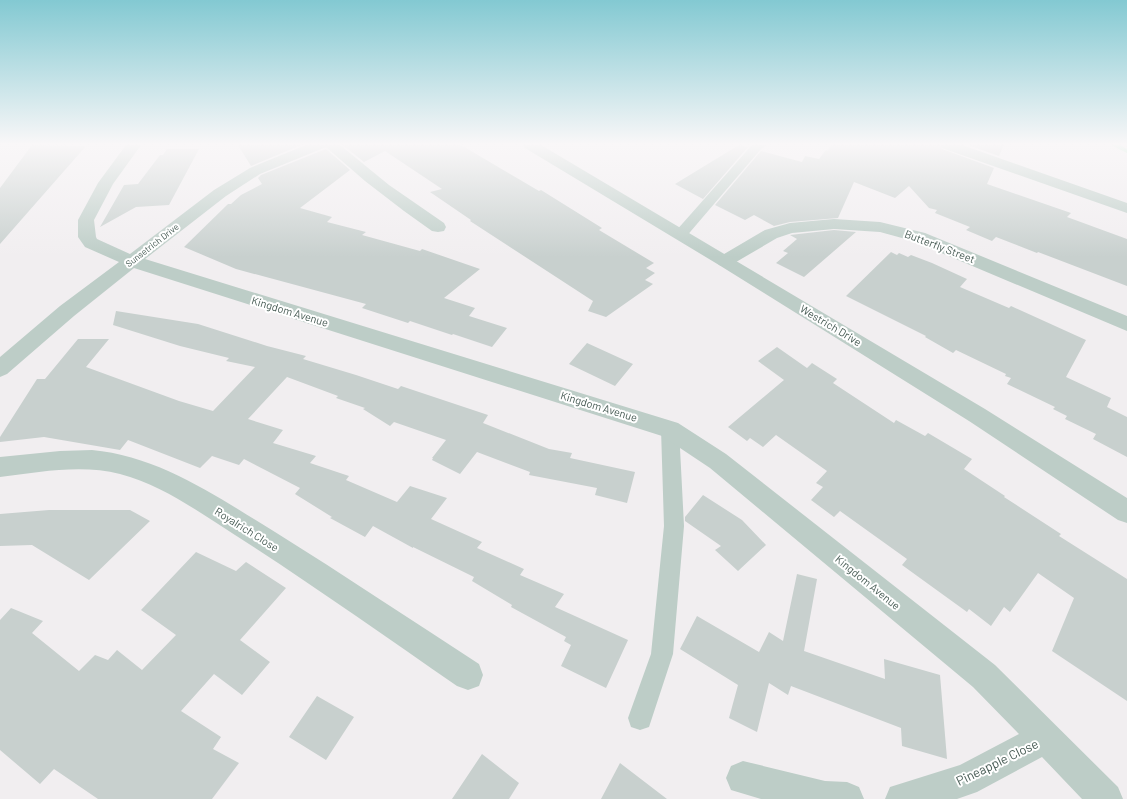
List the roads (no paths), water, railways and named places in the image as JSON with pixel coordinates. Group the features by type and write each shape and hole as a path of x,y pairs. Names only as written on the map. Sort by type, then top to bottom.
{"street":[{"name":"Kingdom Avenue","path":"107,182 86,220 87,237 91,243 131,261 670,429 718,461 984,676 1106,799"},
{"name":"Sunsetrich Drive","path":"0,369 67,311 235,182"},
{"path":"373,182 405,206 438,227"},
{"name":"Westrich Drive","path":"592,182 726,261 977,415 1127,512"},
{"path":"1054,182 1127,208"},
{"name":"Butterfly Street","path":"726,261 771,234 790,228 834,224 880,227 900,231 926,240 1127,324"},
{"name":"Royalrich Close","path":"0,467 90,460 119,463 149,474 187,492 290,556 468,675"},
{"name":"Pineapple Close","path":"902,799 965,780 1045,738"},
{"path":"743,778 825,798 847,799"}],"lane":[{"path":"680,235 727,182"},
{"path":"640,718 662,654 674,526 670,429"}]}
